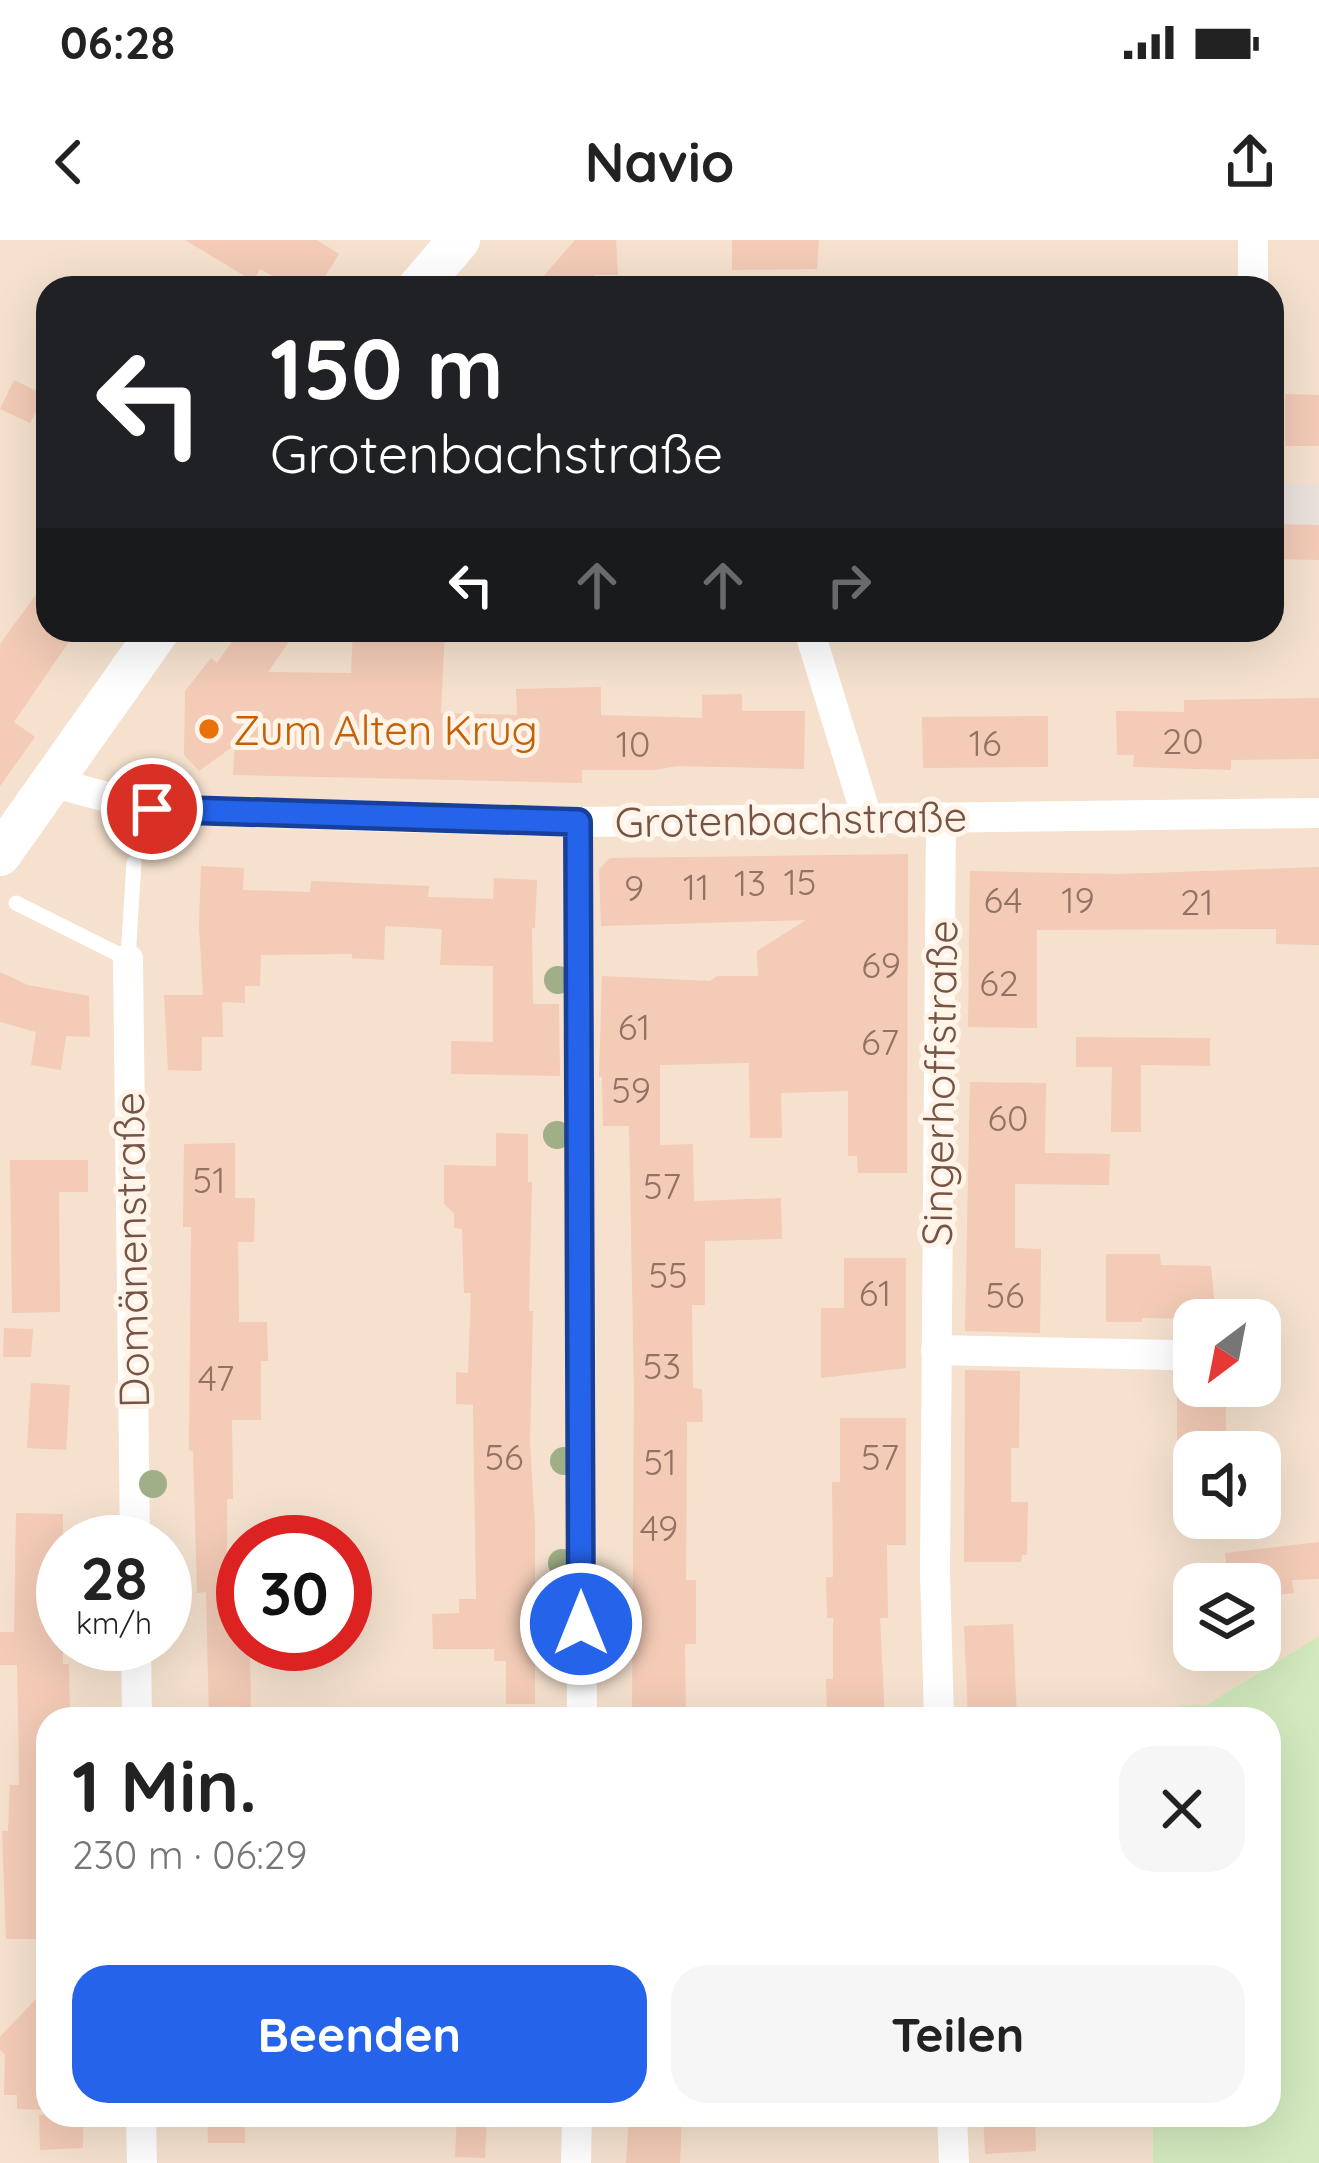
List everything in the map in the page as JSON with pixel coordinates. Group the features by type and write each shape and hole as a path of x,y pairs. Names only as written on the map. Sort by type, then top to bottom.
{"street":[{"path":"428,276 460,240"},
{"path":"1252,240 1253,276"},
{"path":"0,855 150,642"},
{"path":"813,642 867,818"},
{"name":"Grotenbachstraße","path":"51,782 152,809 578,822 1319,813"},
{"name":"Singerhoffstraße","path":"939,1707 934,1572 941,817"},
{"path":"578,822 582,1707"},
{"name":"Domänenstraße","path":"128,958 135,1515"},
{"path":"936,1350 1173,1355"},
{"path":"136,1671 137,1707"},
{"path":"142,2127 142,2163"},
{"path":"576,2163 577,2127"},
{"path":"952,2127 954,2163"}],"lane":[{"name":"Domänenstraße","path":"128,958 134,863"},
{"path":"16,903 128,958"}],"shaded area":[{"path":"0,240 1319,240 1319,1636 1281,1659 1281,1563 1173,1563 1173,1671 1262,1671 1206,1705 36,1707 36,2127 1153,2127 1153,2163 0,2163"},
{"path":"1284,483 1319,484 1319,560 1284,559"}],"green space":[{"path":"1319,1636 1319,2163 1153,2163 1153,2127 1281,2127 1281,1707 1178,1705 1206,1705 1262,1671 1281,1671 1281,1659"}],"building":[{"path":"185,240 317,240 339,254 325,276 273,276 260,269 256,276 245,276"},
{"path":"575,240 616,240 618,275 544,276"},
{"path":"732,240 819,240 817,269 732,270"},
{"path":"14,380 36,391 36,412 30,423 0,409"},
{"path":"1285,394 1319,395 1319,446 1285,446"},
{"path":"1284,524 1319,525 1319,560 1284,559"},
{"path":"36,594 36,642 69,642 14,722 35,737 0,786 0,644"},
{"path":"232,642 289,642 268,672 351,673 352,642 444,642 441,713 517,715 516,689 601,687 601,715 702,718 702,695 742,694 742,711 805,711 804,769 582,770 582,783 233,775 235,745 199,771 184,755 185,691 211,658 217,663"},
{"path":"1319,698 1319,759 1231,760 1231,770 1133,767 1134,755 1117,755 1116,711 1184,712 1184,700"},
{"path":"1048,716 1048,767 923,768 922,717"},
{"path":"908,854 907,1173 858,1173 857,1156 848,1156 848,1091 781,1093 782,1138 750,1138 749,1063 660,1065 660,1145 693,1144 694,1201 781,1198 782,1239 705,1241 705,1305 692,1305 693,1388 702,1389 703,1422 687,1422 686,1580 696,1580 696,1644 685,1644 686,1707 632,1707 629,1126 603,1126 599,1077 602,976 710,981 717,976 758,976 757,951 806,920 601,926 599,869 610,858"},
{"path":"201,866 244,868 243,890 310,892 311,881 429,886 428,897 493,899 494,878 537,880 533,1004 559,1004 560,1076 451,1074 451,1041 493,1042 493,966 440,965 442,929 385,926 384,960 352,958 352,954 261,955 260,986 245,986 245,1003 222,1002 223,1037 202,1037 202,1071 168,1070 164,995 203,995"},
{"path":"1319,867 1319,945 1276,944 1276,929 1037,930 1037,1028 968,1027 970,871 1119,874"},
{"path":"0,972 28,985 89,996 90,1037 66,1036 61,1070 31,1065 36,1032 0,1022"},
{"path":"1076,1037 1210,1038 1210,1066 1141,1065 1141,1132 1111,1132 1112,1067 1076,1067"},
{"path":"970,1082 1046,1083 1045,1153 1110,1154 1109,1185 1015,1184 1015,1248 1041,1249 1040,1333 965,1331"},
{"path":"496,1133 528,1134 528,1182 532,1182 529,1311 533,1311 530,1441 535,1704 506,1704 506,1661 494,1661 494,1649 433,1649 432,1614 459,1613 459,1599 476,1599 473,1405 456,1404 456,1372 468,1373 471,1293 464,1293 462,1229 454,1228 454,1213 444,1204 444,1165 496,1166"},
{"path":"235,1143 235,1198 255,1198 254,1242 238,1242 239,1322 267,1322 268,1361 261,1361 261,1420 232,1420 233,1499 227,1499 227,1515 216,1515 216,1671 250,1671 251,1707 209,1707 206,1592 197,1593 193,1451 189,1450 191,1227 183,1227 184,1144"},
{"path":"10,1160 88,1160 88,1192 59,1192 60,1312 12,1313"},
{"path":"1106,1254 1160,1254 1161,1265 1211,1266 1214,1299 1173,1299 1173,1318 1106,1322"},
{"path":"844,1258 906,1258 906,1368 821,1378 821,1308 844,1308"},
{"path":"4,1328 33,1329 31,1357 3,1357"},
{"path":"965,1370 1020,1371 1019,1448 1011,1448 1011,1502 1028,1502 1027,1555 1022,1555 1021,1562 964,1562"},
{"path":"31,1383 70,1385 66,1450 27,1448"},
{"path":"1177,1407 1226,1407 1226,1431 1177,1431"},
{"path":"840,1418 906,1418 906,1545 887,1545 888,1618 880,1618 884,1707 827,1707 826,1679 833,1679 833,1618 827,1618 826,1577 833,1577 832,1482 840,1482"},
{"path":"16,1513 63,1514 36,1515 36,1671 69,1671 70,1707 36,1707 36,1939 6,1939 2,1831 8,1831 10,1785 19,1785 18,1709 17,1665 0,1665 0,1632 14,1632"},
{"path":"1319,1542 1319,1579 1292,1580 1294,1593 1281,1595 1281,1563 1226,1563 1225,1553"},
{"path":"1013,1624 1016,1707 967,1707 964,1626"},
{"path":"36,1999 36,2110 17,2109 17,2095 4,2095 5,2054 0,2050 0,2037"},
{"path":"39,2127 83,2127 83,2148 40,2150"},
{"path":"207,2127 245,2127 245,2143 208,2143"},
{"path":"456,2127 486,2127 485,2158 455,2157"},
{"path":"628,2127 682,2127 680,2163 626,2163"},
{"path":"984,2127 1035,2127 1036,2151 985,2154"}],"place":[{"name":"Zum Alten Krug","path":"209,729"}],"route":[{"path":"152,809 578,822 581,1624"}]}
